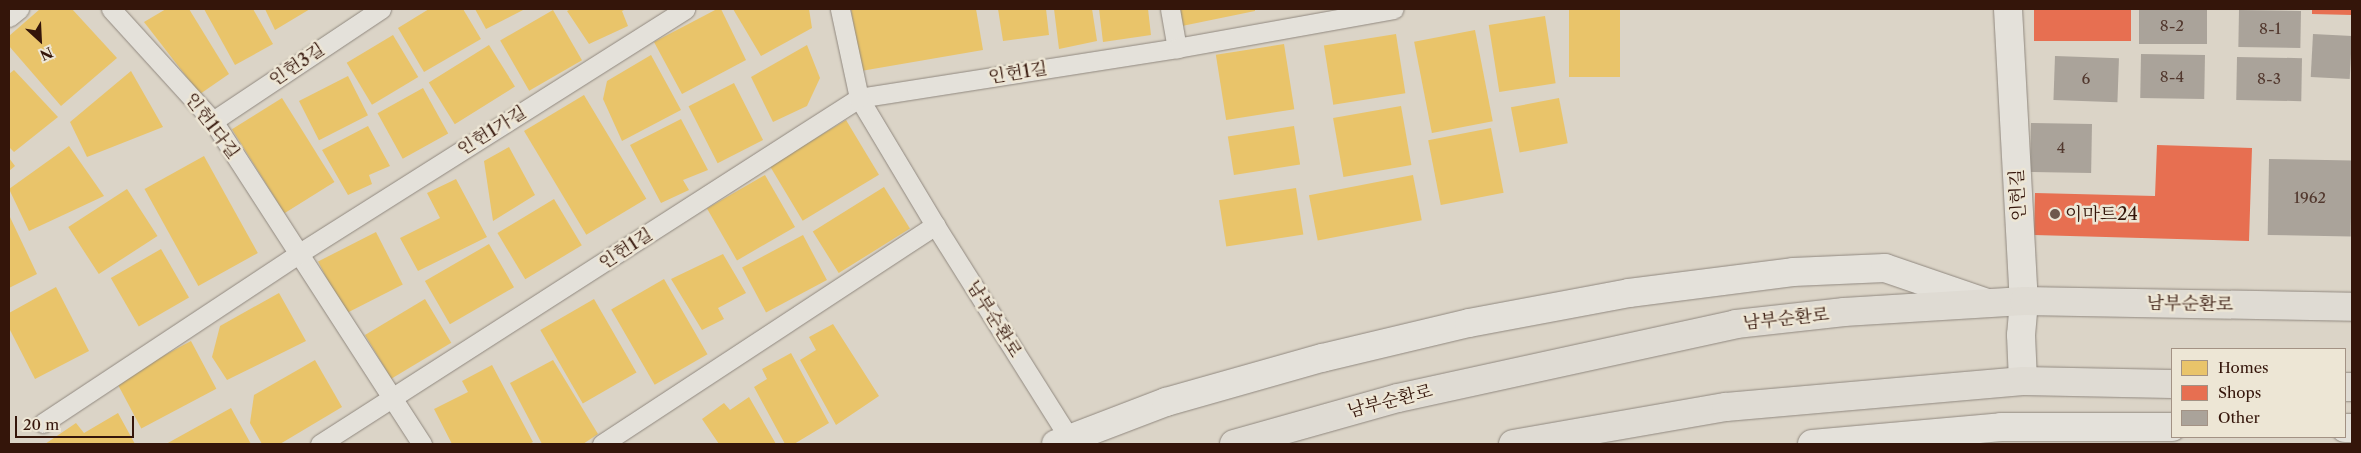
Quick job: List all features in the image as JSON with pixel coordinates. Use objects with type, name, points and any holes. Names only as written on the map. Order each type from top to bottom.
[{"type":"main road","name":"남부순환로","points":[[1234,444],[1398,398],[1736,324],[1844,312],[2024,300],[2352,307]]},
{"type":"main road","points":[[1513,444],[1726,407],[2023,381],[2171,384]]},
{"type":"street","name":"인헌길","points":[[2008,9],[2024,300],[2021,335],[2023,381]]},
{"type":"street","points":[[1063,442],[1166,402],[1322,358],[1469,323],[1628,293],[1792,272],[1885,268],[1987,303]]},
{"type":"street","points":[[1812,444],[2171,427]]},
{"type":"lane","points":[[9,17],[18,9]]},
{"type":"lane","name":"인헌1다길","points":[[111,9],[213,122],[392,399]]},
{"type":"lane","name":"인헌3길","points":[[213,122],[381,9]]},
{"type":"lane","name":"인헌1가길","points":[[298,254],[685,9]]},
{"type":"lane","points":[[602,444],[935,225],[859,98],[840,9]]},
{"type":"lane","points":[[1170,9],[1177,48]]},
{"type":"lane","name":"인헌1길","points":[[320,444],[859,98],[1177,48],[1394,9]]},
{"type":"lane","name":"남부순환로","points":[[935,225],[1063,442]]},
{"type":"lane","points":[[43,423],[298,254]]},
{"type":"lane","points":[[392,399],[422,444]]},
{"type":"building: Homes","points":[[40,9],[72,9],[117,58],[61,106],[9,46],[9,36]]},
{"type":"building: Homes","points":[[166,9],[189,9],[229,74],[200,94],[144,22]]},
{"type":"building: Homes","points":[[204,9],[253,9],[273,44],[235,65]]},
{"type":"building: Homes","points":[[265,9],[310,9],[275,30]]},
{"type":"building: Homes","points":[[429,9],[463,9],[481,39],[424,72],[398,28]]},
{"type":"building: Homes","points":[[475,9],[525,9],[486,29]]},
{"type":"building: Homes","points":[[571,9],[626,9],[622,11],[628,26],[589,44],[567,11]]},
{"type":"building: Homes","points":[[717,9],[721,9],[746,60],[682,94],[654,42]]},
{"type":"building: Homes","points":[[733,9],[809,9],[812,28],[761,56]]},
{"type":"building: Homes","points":[[851,9],[976,9],[983,50],[861,71]]},
{"type":"building: Homes","points":[[998,9],[1046,9],[1049,35],[1003,41]]},
{"type":"building: Homes","points":[[1054,9],[1092,9],[1097,41],[1059,49]]},
{"type":"building: Homes","points":[[1099,9],[1148,9],[1151,35],[1103,42]]},
{"type":"building: Homes","points":[[1178,9],[1255,9],[1255,11],[1182,26]]},
{"type":"building: Homes","points":[[1569,9],[1620,9],[1620,77],[1569,77]]},
{"type":"building: Homes","points":[[553,10],[582,60],[529,91],[500,40]]},
{"type":"building: Homes","points":[[1545,16],[1556,83],[1499,92],[1489,25]]},
{"type":"building: Homes","points":[[1475,30],[1493,121],[1432,133],[1414,42]]},
{"type":"building: Homes","points":[[1396,34],[1405,93],[1333,105],[1324,45]]},
{"type":"building: Homes","points":[[393,35],[418,77],[372,105],[347,63]]},
{"type":"building: Homes","points":[[1284,44],[1294,109],[1226,120],[1216,55]]},
{"type":"building: Homes","points":[[489,45],[515,87],[455,124],[429,83]]},
{"type":"building: Homes","points":[[807,45],[820,78],[807,106],[773,122],[751,77]]},
{"type":"building: Homes","points":[[651,55],[681,110],[622,141],[603,99],[607,81]]},
{"type":"building: Homes","points":[[14,70],[58,117],[14,152],[9,147],[9,74]]},
{"type":"building: Homes","points":[[131,71],[163,127],[87,157],[70,122]]},
{"type":"building: Homes","points":[[348,76],[368,115],[319,140],[299,101]]},
{"type":"building: Homes","points":[[734,83],[763,140],[718,163],[689,106]]},
{"type":"building: Homes","points":[[423,88],[448,133],[403,159],[378,113]]},
{"type":"building: Homes","points":[[584,95],[646,199],[586,235],[524,131]]},
{"type":"building: Homes","points":[[282,98],[334,182],[284,213],[232,129]]},
{"type":"building: Homes","points":[[1559,98],[1568,143],[1520,153],[1511,107]]},
{"type":"building: Homes","points":[[1401,106],[1411,165],[1343,177],[1333,118]]},
{"type":"building: Homes","points":[[681,119],[708,170],[683,180],[689,190],[661,203],[630,145]]},
{"type":"building: Homes","points":[[846,120],[879,175],[803,221],[770,166]]},
{"type":"building: Homes","points":[[368,126],[390,166],[369,175],[372,184],[348,195],[322,150]]},
{"type":"building: Homes","points":[[1294,126],[1300,165],[1234,175],[1228,136]]},
{"type":"building: Homes","points":[[1491,128],[1504,193],[1441,205],[1428,140]]},
{"type":"building: Homes","points":[[69,146],[104,196],[29,231],[9,189]]},
{"type":"building: Homes","points":[[509,147],[535,195],[493,221],[484,161]]},
{"type":"building: Homes","points":[[204,156],[258,253],[198,286],[145,189]]},
{"type":"building: Homes","points":[[9,158],[15,166],[9,171]]},
{"type":"building: Homes","points":[[765,175],[795,227],[737,260],[707,208]]},
{"type":"building: Homes","points":[[1413,175],[1422,220],[1318,240],[1309,195]]},
{"type":"building: Homes","points":[[456,179],[487,237],[418,271],[400,238],[440,218],[427,193]]},
{"type":"building: Homes","points":[[884,187],[910,229],[839,273],[813,232]]},
{"type":"building: Homes","points":[[1296,188],[1303,234],[1226,247],[1219,200]]},
{"type":"building: Homes","points":[[127,189],[157,236],[99,274],[68,227]]},
{"type":"building: Homes","points":[[554,199],[582,245],[525,279],[497,233]]},
{"type":"building: Homes","points":[[9,215],[37,274],[9,288]]},
{"type":"building: Homes","points":[[376,232],[403,285],[345,314],[318,262]]},
{"type":"building: Homes","points":[[803,235],[827,280],[766,312],[742,267]]},
{"type":"building: Homes","points":[[489,244],[514,287],[450,324],[425,281]]},
{"type":"building: Homes","points":[[161,249],[189,297],[139,326],[111,278]]},
{"type":"building: Homes","points":[[723,254],[746,293],[718,308],[724,319],[702,330],[671,279]]},
{"type":"building: Homes","points":[[664,279],[708,354],[655,385],[611,310]]},
{"type":"building: Homes","points":[[56,287],[89,351],[35,379],[9,328],[9,313]]},
{"type":"building: Homes","points":[[279,293],[306,341],[227,380],[212,357],[220,326]]},
{"type":"building: Homes","points":[[425,299],[451,343],[391,379],[365,335]]},
{"type":"building: Homes","points":[[594,299],[636,373],[583,404],[540,330]]},
{"type":"building: Homes","points":[[833,324],[879,396],[836,425],[800,360],[816,350],[809,337]]},
{"type":"building: Homes","points":[[191,341],[216,389],[141,429],[116,381]]},
{"type":"building: Homes","points":[[791,353],[829,423],[794,444],[785,444],[754,387],[767,379],[762,369]]},
{"type":"building: Homes","points":[[315,360],[342,407],[280,444],[262,444],[250,423],[254,395]]},
{"type":"building: Homes","points":[[553,360],[598,434],[583,444],[542,444],[510,383]]},
{"type":"building: Homes","points":[[492,365],[533,442],[529,444],[452,444],[434,409],[468,392],[462,381]]},
{"type":"building: Homes","points":[[749,397],[776,444],[719,444],[702,419],[724,403],[730,410]]},
{"type":"building: Homes","points":[[231,408],[251,444],[166,444]]},
{"type":"building: Homes","points":[[118,413],[135,444],[45,444],[76,423],[84,433]]},
{"type":"building: Shops","points":[[2034,9],[2131,9],[2131,41],[2034,41]]},
{"type":"building: Shops","points":[[2312,9],[2352,9],[2352,15],[2312,14]]},
{"type":"building: Shops","points":[[2157,145],[2252,148],[2249,241],[2034,235],[2035,193],[2155,196]]},
{"type":"building: Other","points":[[2139,9],[2207,9],[2207,44],[2139,44]]},
{"type":"building: Other","points":[[2239,10],[2301,11],[2300,48],[2238,47]]},
{"type":"building: Other","points":[[2313,34],[2352,36],[2350,79],[2311,77]]},
{"type":"building: Other","points":[[2141,54],[2205,55],[2204,99],[2140,98]]},
{"type":"building: Other","points":[[2055,56],[2119,58],[2117,102],[2053,100]]},
{"type":"building: Other","points":[[2237,57],[2302,58],[2301,101],[2236,100]]},
{"type":"building: Other","points":[[2031,123],[2092,124],[2091,173],[2030,172]]},
{"type":"building: Other","points":[[2269,159],[2352,160],[2351,236],[2268,235]]},
{"type":"place","name":"이마트24","points":[[2055,214]]}]
